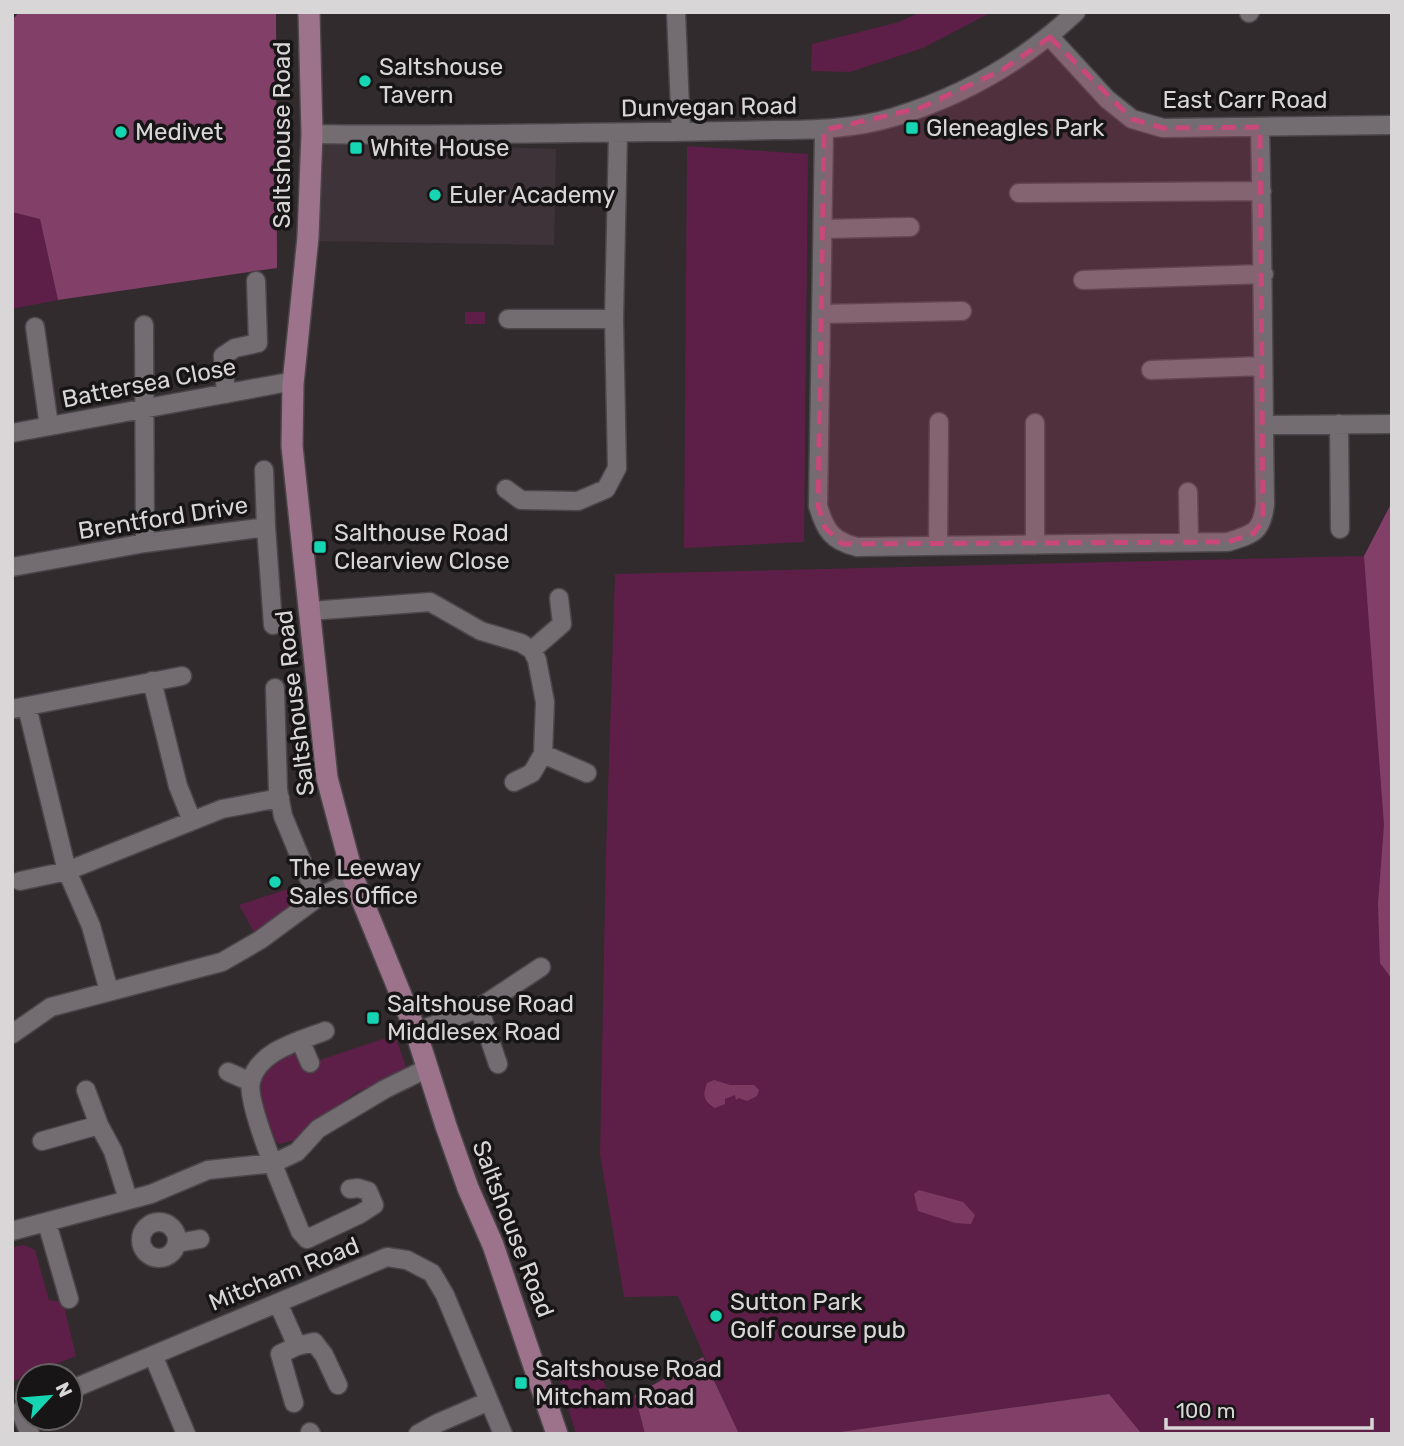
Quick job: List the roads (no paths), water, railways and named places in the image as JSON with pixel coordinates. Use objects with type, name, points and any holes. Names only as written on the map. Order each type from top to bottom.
[{"type":"main road","name":"Saltshouse Road","points":[[309,12],[312,134],[308,237],[294,381],[292,446],[327,778],[355,880],[415,1032],[464,1178],[493,1245],[557,1434]]},
{"type":"street","points":[[676,12],[680,53],[681,132]]},
{"type":"street","name":"Dunvegan Road","points":[[312,134],[437,136],[824,130],[892,118],[964,90],[1002,70],[1050,37],[1076,12]]},
{"type":"street","name":"East Carr Road","points":[[1050,37],[1107,99],[1132,119],[1163,128],[1392,125]]},
{"type":"street","points":[[824,130],[818,506],[825,528],[842,544],[857,547],[1228,542],[1253,534],[1263,521],[1265,503],[1260,127]]},
{"type":"street","points":[[506,489],[521,500],[578,501],[606,488],[617,468],[614,319],[618,133]]},
{"type":"street","points":[[1019,193],[1262,191]]},
{"type":"street","points":[[824,229],[910,227]]},
{"type":"street","points":[[1083,280],[1264,274]]},
{"type":"street","points":[[226,394],[223,356],[235,348],[258,343],[256,281]]},
{"type":"street","points":[[822,314],[962,311]]},
{"type":"street","points":[[508,318],[614,319]]},
{"type":"street","points":[[144,325],[145,543]]},
{"type":"street","points":[[35,327],[49,426]]},
{"type":"street","points":[[1151,370],[1263,366]]},
{"type":"street","name":"Battersea Close","points":[[12,433],[294,381]]},
{"type":"street","points":[[938,546],[939,422]]},
{"type":"street","points":[[1035,423],[1035,545]]},
{"type":"street","points":[[1339,424],[1340,529]]},
{"type":"street","points":[[1264,425],[1392,424]]},
{"type":"street","points":[[264,470],[266,527]]},
{"type":"street","points":[[1188,492],[1189,542]]},
{"type":"street","name":"Brentford Drive","points":[[12,567],[145,543],[266,527],[273,625]]},
{"type":"street","points":[[533,650],[562,624],[559,598]]},
{"type":"street","points":[[310,611],[430,602],[481,631],[521,643],[533,650],[545,702],[543,754],[532,773],[514,782]]},
{"type":"street","points":[[109,991],[91,926],[67,871],[20,708],[183,676]]},
{"type":"street","points":[[152,681],[178,786],[192,821]]},
{"type":"street","points":[[275,688],[279,798],[283,816],[317,898]]},
{"type":"street","points":[[543,754],[587,773]]},
{"type":"street","points":[[20,881],[67,871],[222,809],[279,798]]},
{"type":"street","points":[[12,1034],[51,1007],[222,962],[260,940],[317,898],[355,880]]},
{"type":"street","points":[[415,1032],[479,1008],[537,976]]},
{"type":"street","points":[[479,1008],[500,1056]]},
{"type":"street","points":[[325,1031],[280,1048],[260,1065],[251,1082],[255,1116],[300,1231],[307,1239],[374,1205],[368,1191],[350,1189]]},
{"type":"street","points":[[300,1040],[310,1063]]},
{"type":"street","points":[[12,1231],[151,1194],[208,1170],[274,1163],[297,1153],[318,1129],[385,1089],[428,1068]]},
{"type":"street","points":[[228,1072],[251,1082]]},
{"type":"street","points":[[86,1090],[99,1125],[113,1151],[128,1199]]},
{"type":"street","points":[[42,1142],[99,1125]]},
{"type":"street","points":[[151,1194],[156,1222]]},
{"type":"street","points":[[156,1222],[172,1227],[177,1243],[171,1254],[160,1258],[149,1255],[141,1245],[141,1233],[156,1222]]},
{"type":"street","points":[[47,1223],[69,1299]]},
{"type":"street","points":[[177,1243],[200,1239]]},
{"type":"street","name":"Mitcham Road","points":[[84,1384],[387,1257],[407,1260],[432,1273],[444,1295],[503,1434]]},
{"type":"street","points":[[278,1303],[306,1344],[324,1355],[338,1385]]},
{"type":"street","points":[[294,1403],[280,1354],[306,1344]]},
{"type":"street","points":[[153,1355],[182,1426],[195,1424],[198,1434]]},
{"type":"street","points":[[418,1434],[489,1401]]},
{"type":"place","name":"Saltshouse Tavern","points":[[365,81]]},
{"type":"place","name":"Gleneagles Park","points":[[912,128]]},
{"type":"place","name":"Medivet","points":[[121,132]]},
{"type":"place","name":"White House","points":[[356,148]]},
{"type":"place","name":"Euler Academy","points":[[435,195]]},
{"type":"place","name":"Salthouse Road Clearview Close","points":[[320,547]]},
{"type":"place","name":"The Leeway Sales Office","points":[[275,882]]},
{"type":"place","name":"Saltshouse Road Middlesex Road","points":[[373,1018]]},
{"type":"place","name":"Sutton Park Golf course pub","points":[[716,1316]]},
{"type":"place","name":"Saltshouse Road Mitcham Road","points":[[521,1383]]}]
